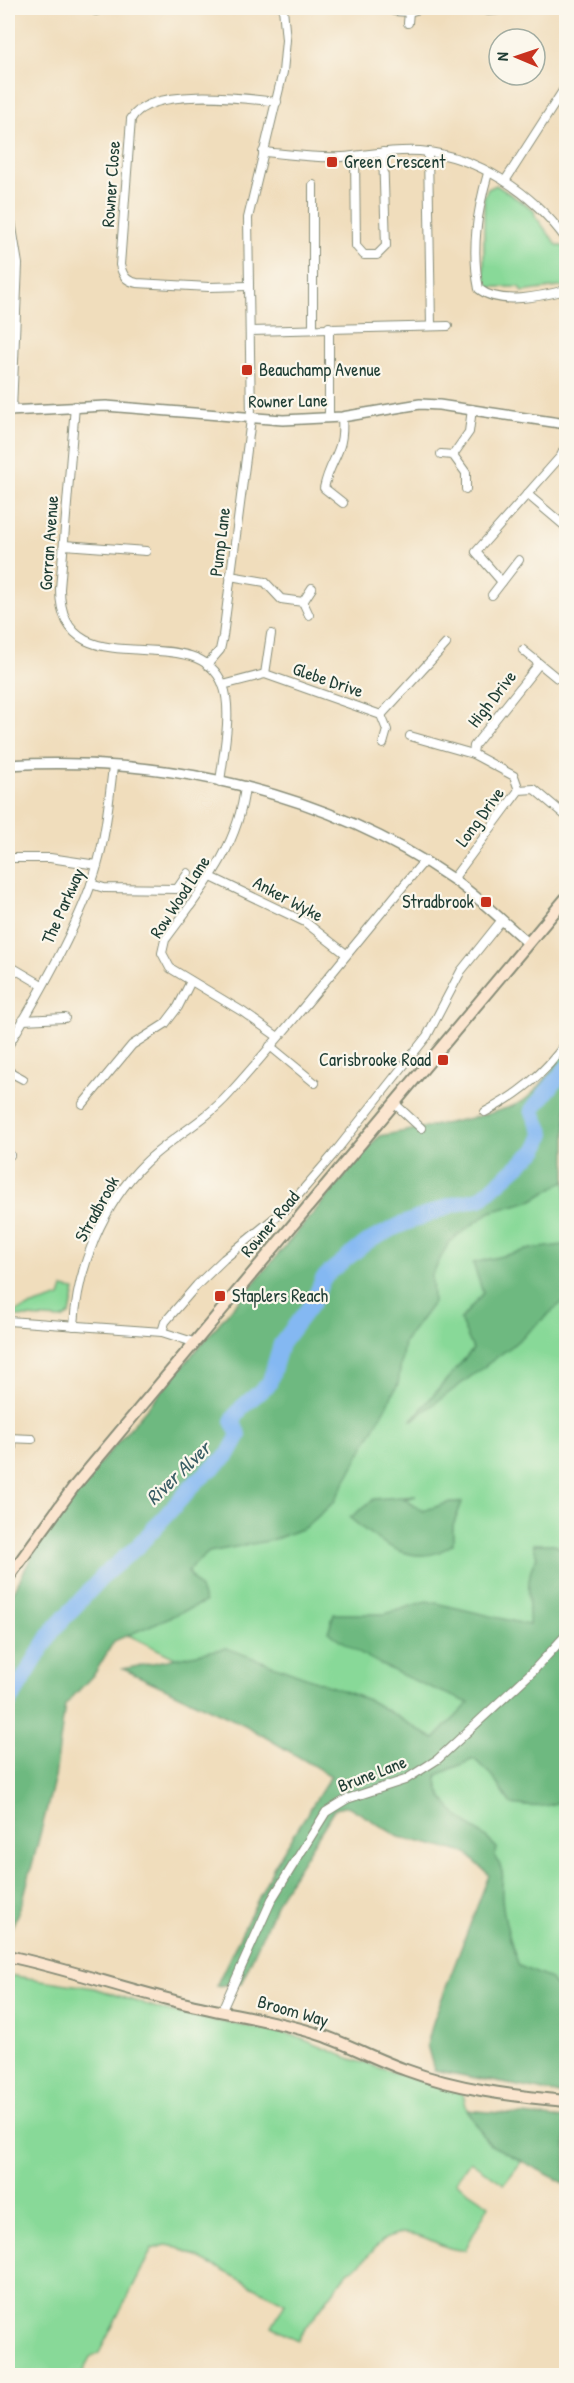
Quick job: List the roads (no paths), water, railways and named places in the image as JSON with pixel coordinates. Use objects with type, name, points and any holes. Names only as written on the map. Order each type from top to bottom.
[{"type":"main road","name":"Rowner Road","points":[[8,1578],[73,1488],[193,1342],[527,942],[567,898]]},
{"type":"main road","name":"Broom Way","points":[[8,1956],[86,1975],[160,1998],[273,2021],[323,2036],[408,2071],[454,2084],[507,2096],[567,2102]]},
{"type":"street","points":[[87,8],[96,11],[106,8]]},
{"type":"street","points":[[251,419],[248,212],[277,102],[285,56],[284,8]]},
{"type":"street","points":[[394,11],[409,12],[423,8]]},
{"type":"street","points":[[475,8],[488,11],[522,8]]},
{"type":"street","points":[[408,23],[409,12]]},
{"type":"street","points":[[505,181],[567,86]]},
{"type":"street","name":"Rowner Close","points":[[248,286],[209,287],[137,283],[129,281],[123,274],[120,265],[131,119],[135,112],[150,103],[217,96],[277,102]]},
{"type":"street","points":[[264,152],[321,158],[383,152],[428,152],[452,158],[505,181],[544,212],[567,239]]},
{"type":"street","points":[[355,156],[356,246],[364,255],[377,255],[386,246],[383,152]]},
{"type":"street","points":[[428,152],[431,326]]},
{"type":"street","points":[[488,173],[477,212],[475,231],[479,289],[485,294],[499,297],[531,296],[567,290]]},
{"type":"street","points":[[313,185],[314,327]]},
{"type":"street","points":[[8,203],[9,222],[18,264],[17,303],[12,321],[10,411]]},
{"type":"street","points":[[8,303],[17,303]]},
{"type":"street","points":[[251,330],[448,326]]},
{"type":"street","points":[[329,327],[329,417]]},
{"type":"street","name":"Rowner Lane","points":[[10,411],[75,406],[114,406],[251,419],[342,417],[420,404],[472,409],[567,424]]},
{"type":"street","name":"Gorran Avenue","points":[[75,406],[60,604],[65,619],[85,640],[99,647],[181,653],[207,665],[223,684]]},
{"type":"street","points":[[453,455],[469,432],[472,409]]},
{"type":"street","points":[[342,417],[344,438],[340,452],[327,471],[324,488],[343,503]]},
{"type":"street","name":"Pump Lane","points":[[207,665],[220,650],[251,419]]},
{"type":"street","points":[[502,582],[476,552],[526,494],[564,458],[567,446]]},
{"type":"street","points":[[441,454],[453,455],[466,473],[466,489]]},
{"type":"street","points":[[526,494],[567,527]]},
{"type":"street","points":[[64,545],[146,551]]},
{"type":"street","points":[[492,595],[519,560]]},
{"type":"street","points":[[230,576],[267,580],[280,603],[303,602]]},
{"type":"street","points":[[303,602],[312,588]]},
{"type":"street","points":[[303,602],[309,615]]},
{"type":"street","name":"Glebe Drive","points":[[265,674],[271,634]]},
{"type":"street","name":"Glebe Drive","points":[[381,715],[446,644]]},
{"type":"street","name":"High Drive","points":[[523,650],[557,678]]},
{"type":"street","name":"High Drive","points":[[472,754],[474,746],[539,664]]},
{"type":"street","name":"Glebe Drive","points":[[223,684],[265,674],[381,715],[387,730],[383,744]]},
{"type":"street","points":[[220,782],[227,710],[223,684]]},
{"type":"street","points":[[411,736],[472,754],[514,776],[519,789]]},
{"type":"street","points":[[8,765],[113,767],[244,786],[296,800],[341,817],[424,860],[453,879],[527,942]]},
{"type":"street","name":"The Parkway","points":[[8,1046],[42,985],[91,884],[97,865],[113,767]]},
{"type":"street","name":"Row Wood Lane","points":[[244,786],[240,819],[234,835],[211,877],[165,940],[162,953],[166,963],[278,1037]]},
{"type":"street","name":"Long Drive","points":[[453,879],[519,789],[534,789],[567,816]]},
{"type":"street","points":[[8,858],[50,858],[97,865]]},
{"type":"street","name":"Stradbrook","points":[[74,1326],[75,1304],[87,1261],[98,1233],[128,1182],[154,1155],[228,1096],[424,860]]},
{"type":"street","points":[[91,884],[104,888],[177,889],[188,873]]},
{"type":"street","name":"Anker Wyke","points":[[211,877],[305,922],[346,954]]},
{"type":"street","points":[[162,1332],[165,1322],[197,1285],[224,1259],[288,1207],[332,1156],[427,1036],[461,971],[501,921]]},
{"type":"street","points":[[8,965],[42,985]]},
{"type":"street","points":[[83,1104],[132,1045],[165,1024],[178,1007],[191,981]]},
{"type":"street","points":[[23,1020],[64,1018]]},
{"type":"street","points":[[485,1112],[517,1096],[549,1067],[567,1042]]},
{"type":"street","points":[[270,1046],[315,1083]]},
{"type":"street","points":[[8,1071],[23,1079]]},
{"type":"street","points":[[394,1103],[421,1128]]},
{"type":"street","points":[[8,1322],[162,1332],[193,1342]]},
{"type":"street","points":[[12,1453],[10,1438],[32,1439]]},
{"type":"street","name":"Brune Lane","points":[[222,2010],[272,1899],[326,1812],[347,1799],[405,1780],[438,1759],[540,1664],[567,1635]]},
{"type":"waterway","name":"River Alver","points":[[8,1704],[53,1630],[105,1574],[138,1546],[197,1481],[228,1455],[239,1435],[232,1421],[242,1407],[269,1384],[281,1344],[313,1302],[323,1279],[367,1242],[398,1226],[452,1205],[480,1199],[537,1149],[543,1134],[532,1110],[566,1068]]},
{"type":"place","name":"Green Crescent","points":[[332,162]]},
{"type":"place","name":"Beauchamp Avenue","points":[[247,370]]},
{"type":"place","name":"Stradbrook","points":[[486,902]]},
{"type":"place","name":"Carisbrooke Road","points":[[443,1060]]},
{"type":"place","name":"Staplers Reach","points":[[220,1296]]}]
